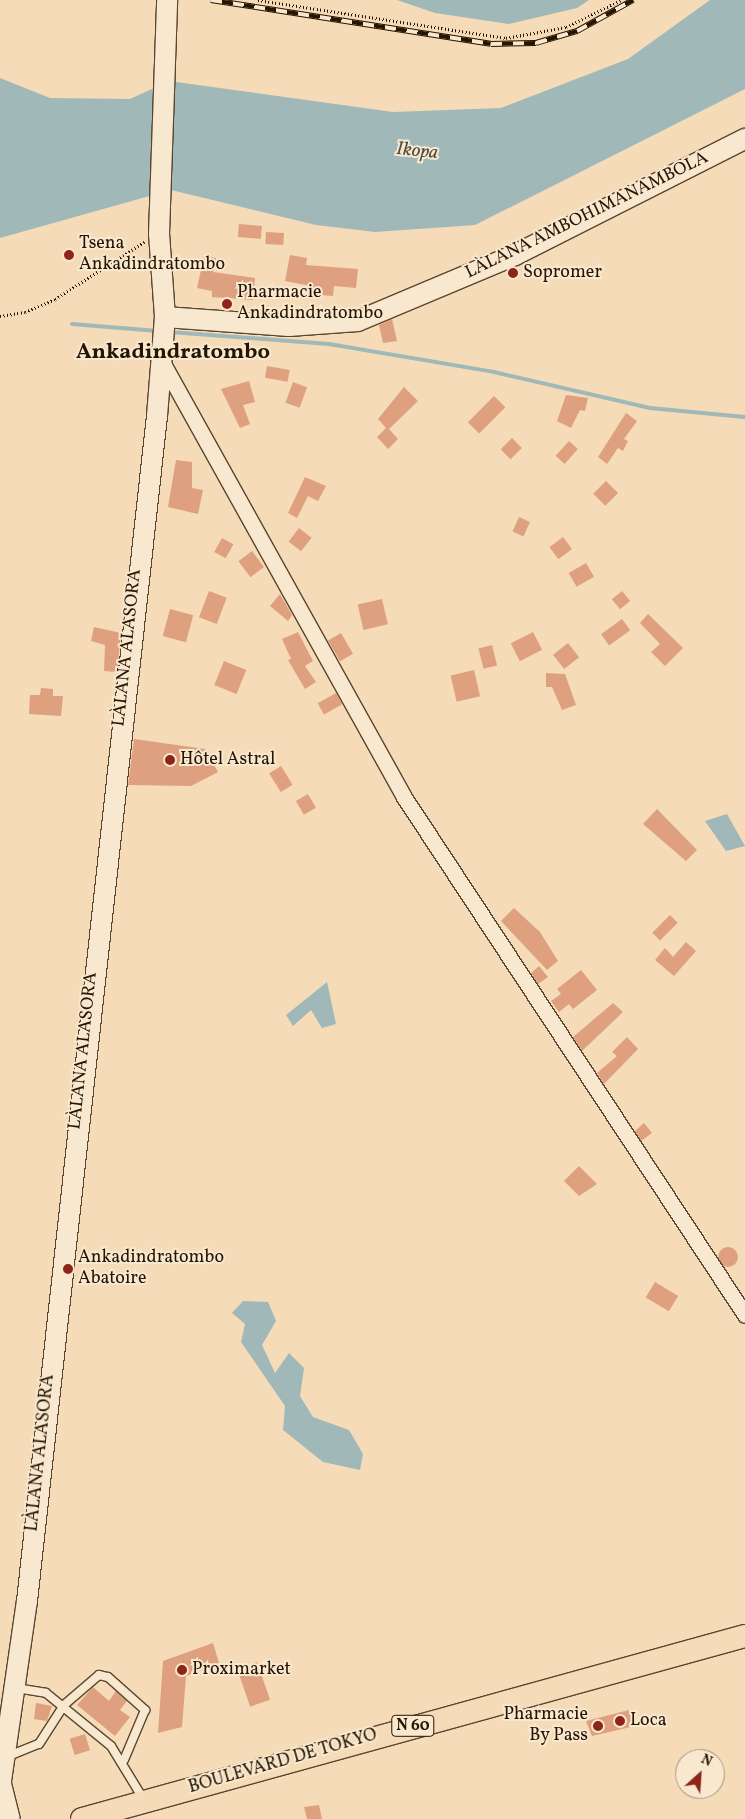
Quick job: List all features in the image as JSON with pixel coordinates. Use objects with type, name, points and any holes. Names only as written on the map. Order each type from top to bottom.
[{"type":"main road","name":"BOULEVARD DE TOKYO","points":[[82,1819],[745,1636]]},
{"type":"street","name":"LÀLANA ALASORA","points":[[10,1819],[0,1786],[16,1688],[165,318],[159,226],[167,0]]},
{"type":"street","name":"LÀLANA AMBOHIMANAMBOLA","points":[[165,318],[289,326],[358,321],[516,255],[745,139]]},
{"type":"street","points":[[160,358],[404,797],[745,1315]]},
{"type":"lane","points":[[6,1757],[39,1744],[64,1705],[99,1675],[108,1676],[142,1705],[145,1715],[124,1760]]},
{"type":"lane","points":[[16,1688],[46,1693],[64,1705],[124,1760],[145,1801]]},
{"type":"path","points":[[258,0],[506,38],[566,27],[621,0]]},
{"type":"path","points":[[0,316],[25,312],[55,299],[159,226]]},
{"type":"water","points":[[397,0],[589,0],[577,8],[509,24],[435,13]]},
{"type":"water","name":"Ikopa","points":[[710,0],[745,0],[745,89],[475,225],[375,232],[316,225],[171,190],[0,238],[0,78],[50,98],[130,99],[169,81],[393,112],[501,108],[628,59]]},
{"type":"water","points":[[727,814],[745,846],[726,851],[705,821]]},
{"type":"water","points":[[327,982],[336,1024],[322,1028],[311,1010],[293,1026],[286,1015]]},
{"type":"water","points":[[243,1301],[268,1302],[276,1321],[262,1345],[275,1373],[289,1353],[304,1368],[300,1396],[313,1417],[349,1430],[363,1454],[360,1470],[323,1462],[283,1430],[285,1406],[241,1342],[245,1324],[232,1313]]},
{"type":"building","points":[[239,224],[262,226],[261,239],[238,237]]},
{"type":"building","points":[[266,232],[284,233],[283,245],[265,244]]},
{"type":"building","points":[[290,255],[307,258],[306,265],[358,269],[356,288],[334,286],[333,296],[311,294],[311,286],[285,281]]},
{"type":"building","points":[[204,256],[216,258],[213,272],[255,278],[253,300],[212,297],[212,291],[197,288]]},
{"type":"building","points":[[392,319],[397,341],[383,343],[379,325]]},
{"type":"building","points":[[267,366],[290,370],[288,382],[265,378]]},
{"type":"building","points":[[249,381],[255,402],[243,405],[250,424],[240,428],[221,389]]},
{"type":"building","points":[[293,382],[307,387],[300,408],[285,403]]},
{"type":"building","points":[[404,387],[418,401],[389,429],[398,439],[388,449],[377,437],[386,428],[378,419]]},
{"type":"building","points":[[566,395],[588,398],[585,411],[580,410],[571,428],[557,421]]},
{"type":"building","points":[[494,396],[505,407],[479,433],[468,422]]},
{"type":"building","points":[[626,413],[637,421],[624,439],[628,441],[623,451],[618,448],[607,464],[598,457]]},
{"type":"building","points":[[512,438],[522,448],[511,459],[501,449]]},
{"type":"building","points":[[569,441],[578,449],[565,464],[556,456]]},
{"type":"building","points":[[176,460],[192,462],[192,488],[203,490],[198,514],[168,507]]},
{"type":"building","points":[[305,477],[326,486],[318,501],[308,496],[297,518],[288,513]]},
{"type":"building","points":[[606,481],[618,493],[605,506],[593,494]]},
{"type":"building","points":[[519,517],[530,522],[523,536],[512,532]]},
{"type":"building","points":[[299,528],[312,538],[301,551],[289,541]]},
{"type":"building","points":[[563,537],[572,549],[558,559],[549,547]]},
{"type":"building","points":[[222,538],[233,544],[226,558],[214,552]]},
{"type":"building","points":[[252,551],[264,567],[250,577],[238,561]]},
{"type":"building","points":[[586,563],[594,577],[577,587],[569,573]]},
{"type":"building","points":[[209,591],[227,598],[217,624],[199,617]]},
{"type":"building","points":[[622,591],[630,601],[620,609],[612,599]]},
{"type":"building","points":[[280,594],[292,615],[288,621],[270,606]]},
{"type":"building","points":[[382,599],[388,624],[363,630],[358,605]]},
{"type":"building","points":[[170,609],[193,615],[186,642],[163,636]]},
{"type":"building","points":[[648,614],[683,648],[665,666],[651,652],[660,644],[640,623]]},
{"type":"building","points":[[622,619],[630,630],[609,646],[601,634]]},
{"type":"building","points":[[94,627],[121,633],[117,672],[104,671],[105,645],[91,641]]},
{"type":"building","points":[[298,632],[313,661],[305,666],[316,682],[305,689],[288,660],[291,659],[282,639]]},
{"type":"building","points":[[533,632],[542,650],[520,661],[511,643]]},
{"type":"building","points":[[341,633],[353,654],[340,661],[328,640]]},
{"type":"building","points":[[568,643],[579,657],[564,669],[553,655]]},
{"type":"building","points":[[492,645],[497,665],[483,669],[478,648]]},
{"type":"building","points":[[224,661],[246,670],[237,694],[214,685]]},
{"type":"building","points":[[474,670],[480,696],[457,702],[451,675]]},
{"type":"building","points":[[546,673],[565,674],[576,705],[562,710],[552,687],[546,687]]},
{"type":"building","points":[[41,688],[53,689],[53,696],[63,696],[61,716],[29,714],[30,695],[40,695]]},
{"type":"building","points":[[336,693],[342,704],[324,715],[318,703]]},
{"type":"building","name":"Hôtel Astral","points":[[134,739],[205,749],[218,772],[191,786],[128,785]]},
{"type":"building","points":[[281,766],[293,785],[281,792],[269,773]]},
{"type":"building","points":[[308,794],[316,808],[304,815],[296,801]]},
{"type":"building","points":[[657,809],[697,850],[686,861],[643,824]]},
{"type":"building","points":[[514,908],[540,932],[558,961],[547,970],[501,921]]},
{"type":"building","points":[[670,915],[678,923],[660,940],[652,933]]},
{"type":"building","points":[[686,942],[696,951],[674,976],[655,960],[665,948],[673,957]]},
{"type":"building","points":[[539,966],[548,977],[538,984],[531,973]]},
{"type":"building","points":[[581,970],[597,990],[573,1009],[569,1004],[559,1012],[551,1001],[561,994],[557,989]]},
{"type":"building","points":[[613,1003],[623,1012],[582,1051],[573,1037]]},
{"type":"building","points":[[627,1037],[638,1049],[604,1084],[597,1073],[617,1056],[612,1052]]},
{"type":"building","points":[[644,1123],[652,1133],[641,1141],[635,1131]]},
{"type":"building","points":[[579,1166],[597,1184],[579,1196],[564,1181]]},
{"type":"building","points":[[728,1247],[735,1250],[738,1257],[735,1264],[728,1267],[721,1264],[718,1257],[721,1250]]},
{"type":"building","points":[[655,1282],[678,1296],[669,1311],[646,1297]]},
{"type":"building","points":[[213,1643],[219,1663],[186,1676],[182,1727],[158,1733],[163,1661]]},
{"type":"building","points":[[257,1662],[270,1700],[250,1707],[237,1669]]},
{"type":"building","points":[[93,1687],[109,1701],[116,1691],[127,1701],[120,1710],[130,1717],[115,1736],[77,1705]]},
{"type":"building","points":[[36,1703],[52,1706],[47,1721],[34,1719]]},
{"type":"building","points":[[629,1710],[635,1726],[592,1736],[586,1721]]},
{"type":"building","points":[[85,1734],[90,1750],[75,1755],[70,1739]]},
{"type":"building","points":[[319,1805],[322,1819],[307,1819],[304,1807]]},
{"type":"waterway","points":[[72,324],[158,331]]},
{"type":"waterway","points":[[170,332],[329,344],[494,372],[650,408],[745,417]]},
{"type":"railway","points":[[211,0],[491,44],[536,43],[577,31],[633,0]]},
{"type":"place","name":"Tsena Ankadindratombo","points":[[69,255]]},
{"type":"place","name":"Sopromer","points":[[513,273]]},
{"type":"place","name":"Pharmacie Ankadindratombo","points":[[227,304]]},
{"type":"place","name":"Hôtel Astral","points":[[170,760]]},
{"type":"place","name":"Ankadindratombo Abatoire","points":[[68,1269]]},
{"type":"place","name":"Proximarket","points":[[182,1670]]},
{"type":"place","name":"Loca","points":[[620,1721]]},
{"type":"place","name":"Pharmacie By Pass","points":[[598,1726]]},
{"type":"district","name":"Ankadindratombo","points":[[173,353]]}]
